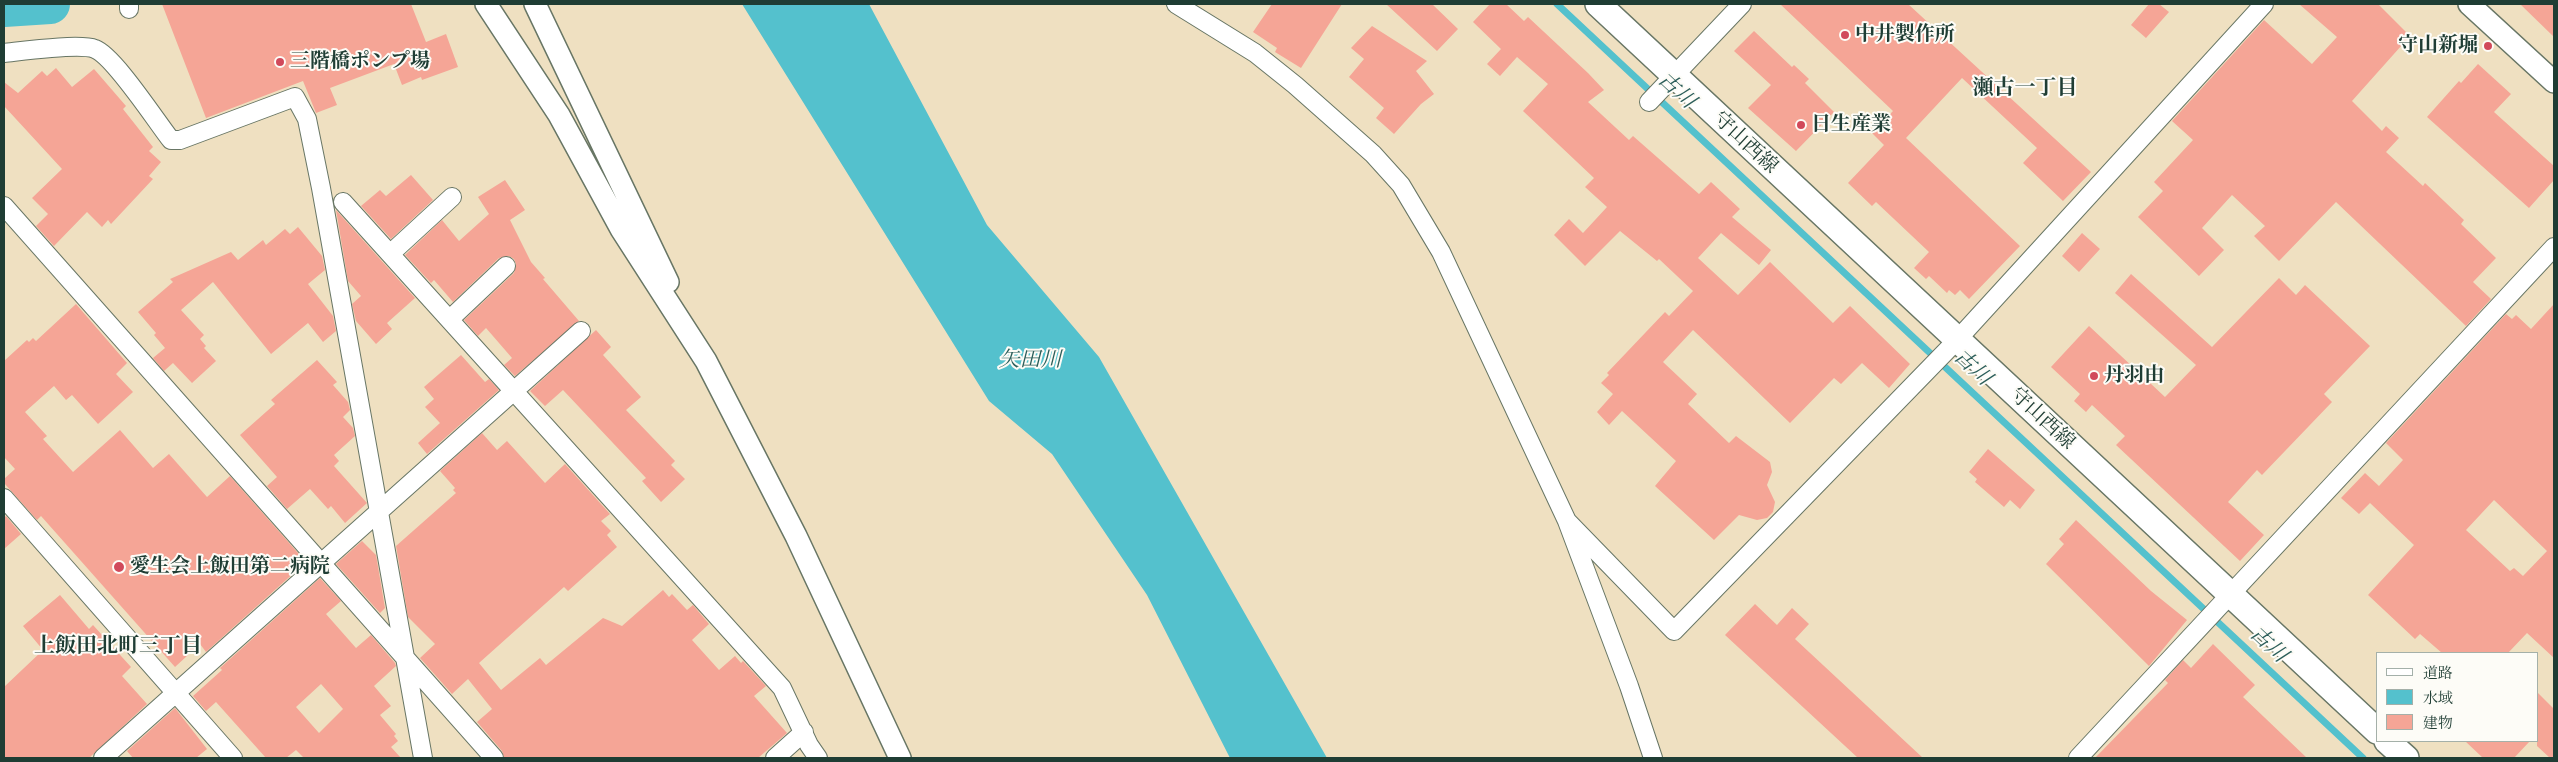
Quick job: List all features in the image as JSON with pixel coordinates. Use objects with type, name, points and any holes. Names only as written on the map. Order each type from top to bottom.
[{"type":"main road","name":"守山西線","points":[[1598,4],[1668,82],[2224,601],[2376,730]]},
{"type":"main road","points":[[2388,742],[2406,758]]},
{"type":"street","points":[[486,4],[559,115],[621,229],[706,361]]},
{"type":"street","points":[[535,4],[706,361],[803,551],[900,758]]},
{"type":"street","points":[[1176,4],[1255,53],[1295,85],[1374,154],[1401,186],[1441,252],[1567,521],[1629,686],[1653,758]]},
{"type":"street","points":[[1649,102],[1742,4]]},
{"type":"street","points":[[1567,521],[1674,631],[1951,346],[2264,4]]},
{"type":"street","points":[[2469,4],[2554,82]]},
{"type":"street","points":[[4,53],[76,47],[95,49],[111,61],[171,140],[180,140],[295,97],[309,128],[423,758]]},
{"type":"street","points":[[390,254],[452,197]]},
{"type":"street","points":[[343,202],[782,688],[809,745],[818,758]]},
{"type":"street","points":[[4,206],[494,758]]},
{"type":"street","points":[[2078,758],[2207,622],[2224,601],[2554,247]]},
{"type":"street","points":[[450,319],[506,266]]},
{"type":"street","points":[[103,758],[581,331]]},
{"type":"street","points":[[4,498],[233,758]]},
{"type":"street","points":[[775,758],[804,732]]},
{"type":"water","name":"矢田川","points":[[742,4],[869,4],[987,225],[1099,357],[1327,758],[1230,758],[1147,595],[1052,454],[989,401]]},
{"type":"building","name":"三階橋ポンプ場","points":[[162,4],[411,4],[426,42],[446,34],[458,67],[422,80],[421,77],[402,85],[394,64],[330,88],[337,105],[316,113],[303,81],[206,118]]},
{"type":"building","points":[[1272,4],[1342,4],[1301,68],[1275,52],[1277,48],[1253,32]]},
{"type":"building","points":[[1386,4],[1432,4],[1458,29],[1437,51]]},
{"type":"building","points":[[1490,4],[1506,4],[1524,21],[1528,17],[1588,73],[1604,90],[1588,102],[1629,140],[1633,136],[1699,194],[1711,182],[1740,209],[1732,217],[1771,250],[1759,265],[1721,233],[1698,258],[1738,295],[1770,262],[1833,323],[1850,306],[1910,364],[1889,388],[1862,363],[1841,384],[1834,378],[1790,423],[1693,330],[1663,362],[1697,394],[1688,404],[1729,443],[1736,436],[1770,462],[1772,472],[1767,485],[1775,502],[1773,512],[1767,518],[1757,520],[1739,515],[1714,540],[1655,486],[1676,461],[1622,411],[1609,425],[1597,412],[1613,394],[1601,383],[1609,375],[1607,373],[1665,312],[1669,316],[1693,291],[1659,259],[1657,261],[1620,231],[1585,266],[1554,235],[1569,219],[1583,233],[1607,207],[1585,187],[1594,178],[1523,111],[1548,84],[1517,57],[1500,76],[1487,64],[1501,49],[1473,22]]},
{"type":"building","points":[[1780,4],[1908,4],[2091,172],[2063,201],[2023,163],[2037,148],[1962,78],[1906,138],[2020,246],[1969,299],[1960,290],[1955,295],[1949,290],[1947,293],[1929,276],[1926,279],[1914,268],[1929,252],[1876,202],[1872,206],[1848,183],[1884,145],[1872,133],[1893,111]]},
{"type":"building","points":[[2149,4],[2159,4],[2169,12],[2146,38],[2131,25]]},
{"type":"building","points":[[2299,4],[2378,4],[2410,36],[2352,101],[2382,131],[2386,126],[2399,138],[2386,152],[2423,186],[2425,183],[2464,220],[2461,224],[2496,258],[2473,282],[2491,299],[2466,326],[2336,202],[2279,261],[2254,236],[2265,226],[2232,195],[2202,228],[2224,250],[2199,276],[2138,217],[2163,191],[2154,182],[2193,140],[2172,121],[2264,20],[2312,64],[2337,37]]},
{"type":"building","points":[[2520,4],[2554,4],[2554,37]]},
{"type":"building","points":[[1372,26],[1427,61],[1416,71],[1434,94],[1421,104],[1394,134],[1376,118],[1384,108],[1349,77],[1364,59],[1351,48]]},
{"type":"building","points":[[1754,31],[1792,67],[1794,65],[1809,79],[1805,83],[1834,112],[1796,151],[1748,108],[1771,85],[1734,51]]},
{"type":"building","points":[[2478,64],[2511,94],[2494,112],[2554,166],[2554,180],[2529,208],[2427,117],[2459,81],[2461,83]]},
{"type":"building","points":[[56,68],[72,87],[94,69],[126,106],[123,109],[153,147],[149,151],[161,162],[149,176],[153,179],[111,224],[108,220],[102,227],[87,212],[54,246],[36,226],[48,214],[32,198],[62,169],[4,106],[4,82],[18,93],[42,71],[47,76]]},
{"type":"building","points":[[411,175],[433,200],[391,239],[361,206],[380,190],[386,196]]},
{"type":"building","points":[[505,180],[525,210],[510,220],[531,262],[579,321],[515,376],[504,365],[512,358],[486,328],[478,336],[464,320],[514,273],[516,264],[514,259],[509,256],[499,258],[453,302],[434,280],[431,283],[405,255],[442,220],[459,241],[489,214],[478,197]]},
{"type":"building","points":[[336,210],[415,298],[387,323],[392,329],[376,344],[356,321],[352,304],[361,296],[348,281]]},
{"type":"building","points":[[298,227],[322,256],[325,270],[308,284],[333,316],[336,331],[323,342],[308,323],[271,354],[213,282],[181,310],[204,335],[200,339],[206,346],[204,348],[216,361],[192,383],[173,363],[164,371],[153,358],[165,348],[154,335],[156,333],[138,312],[173,282],[170,279],[231,252],[238,260],[263,240],[266,245],[285,229],[290,234]]},
{"type":"building","points":[[2082,233],[2100,249],[2079,272],[2062,256]]},
{"type":"building","points":[[2131,274],[2212,347],[2279,278],[2296,295],[2305,285],[2370,346],[2324,394],[2332,402],[2262,475],[2257,470],[2228,502],[2264,535],[2240,561],[2116,445],[2125,436],[2092,405],[2086,412],[2074,401],[2080,394],[2051,367],[2089,326],[2165,397],[2196,365],[2115,293]]},
{"type":"building","points":[[76,304],[127,363],[116,374],[133,392],[98,424],[72,395],[66,400],[54,386],[25,412],[47,436],[43,439],[73,472],[120,430],[153,468],[169,454],[207,497],[230,476],[306,562],[206,652],[200,644],[175,667],[41,516],[37,520],[4,483],[4,479],[15,469],[4,457],[4,361],[27,340],[29,342],[33,338],[36,341]]},
{"type":"building","points":[[2554,304],[2554,658],[2527,633],[2509,652],[2441,652],[2420,634],[2415,639],[2368,595],[2414,545],[2370,503],[2359,514],[2341,498],[2365,473],[2379,486],[2403,460],[2386,443],[2506,314],[2512,319],[2516,315],[2531,329]],"holes":[[[2494,500],[2547,551],[2523,576],[2514,568],[2510,571],[2466,530]]]},
{"type":"building","points":[[596,330],[611,347],[603,355],[641,397],[626,410],[675,461],[671,465],[685,479],[661,502],[642,481],[646,478],[563,390],[545,406],[530,391]]},
{"type":"building","points":[[461,355],[485,382],[489,379],[499,390],[427,454],[418,443],[440,423],[425,407],[434,399],[424,387]]},
{"type":"building","points":[[317,360],[337,382],[333,385],[348,402],[350,410],[343,417],[353,428],[355,436],[334,455],[339,461],[334,466],[367,503],[345,523],[331,506],[328,509],[310,489],[287,509],[267,486],[277,477],[240,435],[275,404],[271,400]]},
{"type":"building","points":[[482,433],[497,450],[507,441],[545,483],[565,464],[610,514],[601,521],[611,531],[607,535],[617,547],[568,591],[564,587],[479,663],[501,690],[540,658],[546,665],[603,618],[622,626],[663,590],[669,597],[672,594],[687,610],[693,605],[709,624],[692,640],[719,670],[735,656],[741,663],[743,661],[766,686],[754,696],[787,733],[758,758],[504,758],[502,751],[477,722],[492,709],[468,679],[452,694],[420,658],[435,644],[408,617],[396,546],[456,493],[453,490],[455,488],[440,471]]},
{"type":"building","points":[[1988,449],[2035,490],[2020,509],[2010,500],[2004,507],[1975,482],[1977,479],[1969,472]]},
{"type":"building","points":[[6,516],[21,534],[4,549],[4,518]]},
{"type":"building","points":[[2076,520],[2151,591],[2187,620],[2149,666],[2046,564],[2064,544],[2059,539]]},
{"type":"building","points":[[362,541],[376,555],[385,608],[380,613],[336,564]]},
{"type":"building","points":[[320,578],[341,601],[326,614],[356,648],[371,635],[395,663],[396,666],[374,686],[391,706],[380,715],[396,734],[394,736],[398,741],[391,747],[401,758],[304,758],[296,750],[286,758],[266,758],[216,702],[206,711],[193,696],[222,670],[220,668]],"holes":[[[321,684],[343,709],[319,733],[296,707]]]},
{"type":"building","points":[[60,595],[89,629],[93,625],[131,667],[122,676],[147,704],[89,758],[4,758],[4,687],[43,650],[23,626]]},
{"type":"building","points":[[1755,604],[1777,625],[1792,608],[1809,624],[1795,639],[1923,758],[1858,758],[1725,635]]},
{"type":"building","points":[[2213,644],[2255,685],[2243,697],[2307,758],[2095,758],[2168,683],[2165,680],[2183,660],[2191,668]]},
{"type":"building","points":[[2538,693],[2554,709],[2554,758],[2550,758],[2537,746]]},
{"type":"building","points":[[175,708],[207,749],[196,758],[133,758],[127,751]]},
{"type":"building","points":[[2466,742],[2529,742],[2514,758],[2483,758]]},
{"type":"waterway","points":[[4,7],[50,4]]},
{"type":"waterway","name":"古川","points":[[1557,4],[2363,758]]},
{"type":"place","name":"中井製作所","points":[[1845,35]]},
{"type":"place","name":"守山新堀","points":[[2488,46]]},
{"type":"place","name":"三階橋ポンプ場","points":[[280,62]]},
{"type":"place","name":"日生産業","points":[[1801,125]]},
{"type":"place","name":"丹羽由","points":[[2094,376]]},
{"type":"place","name":"愛生会上飯田第二病院","points":[[119,567]]},
{"type":"district","name":"瀬古一丁目","points":[[2025,89]]},
{"type":"district","name":"上飯田北町三丁目","points":[[118,647]]}]
